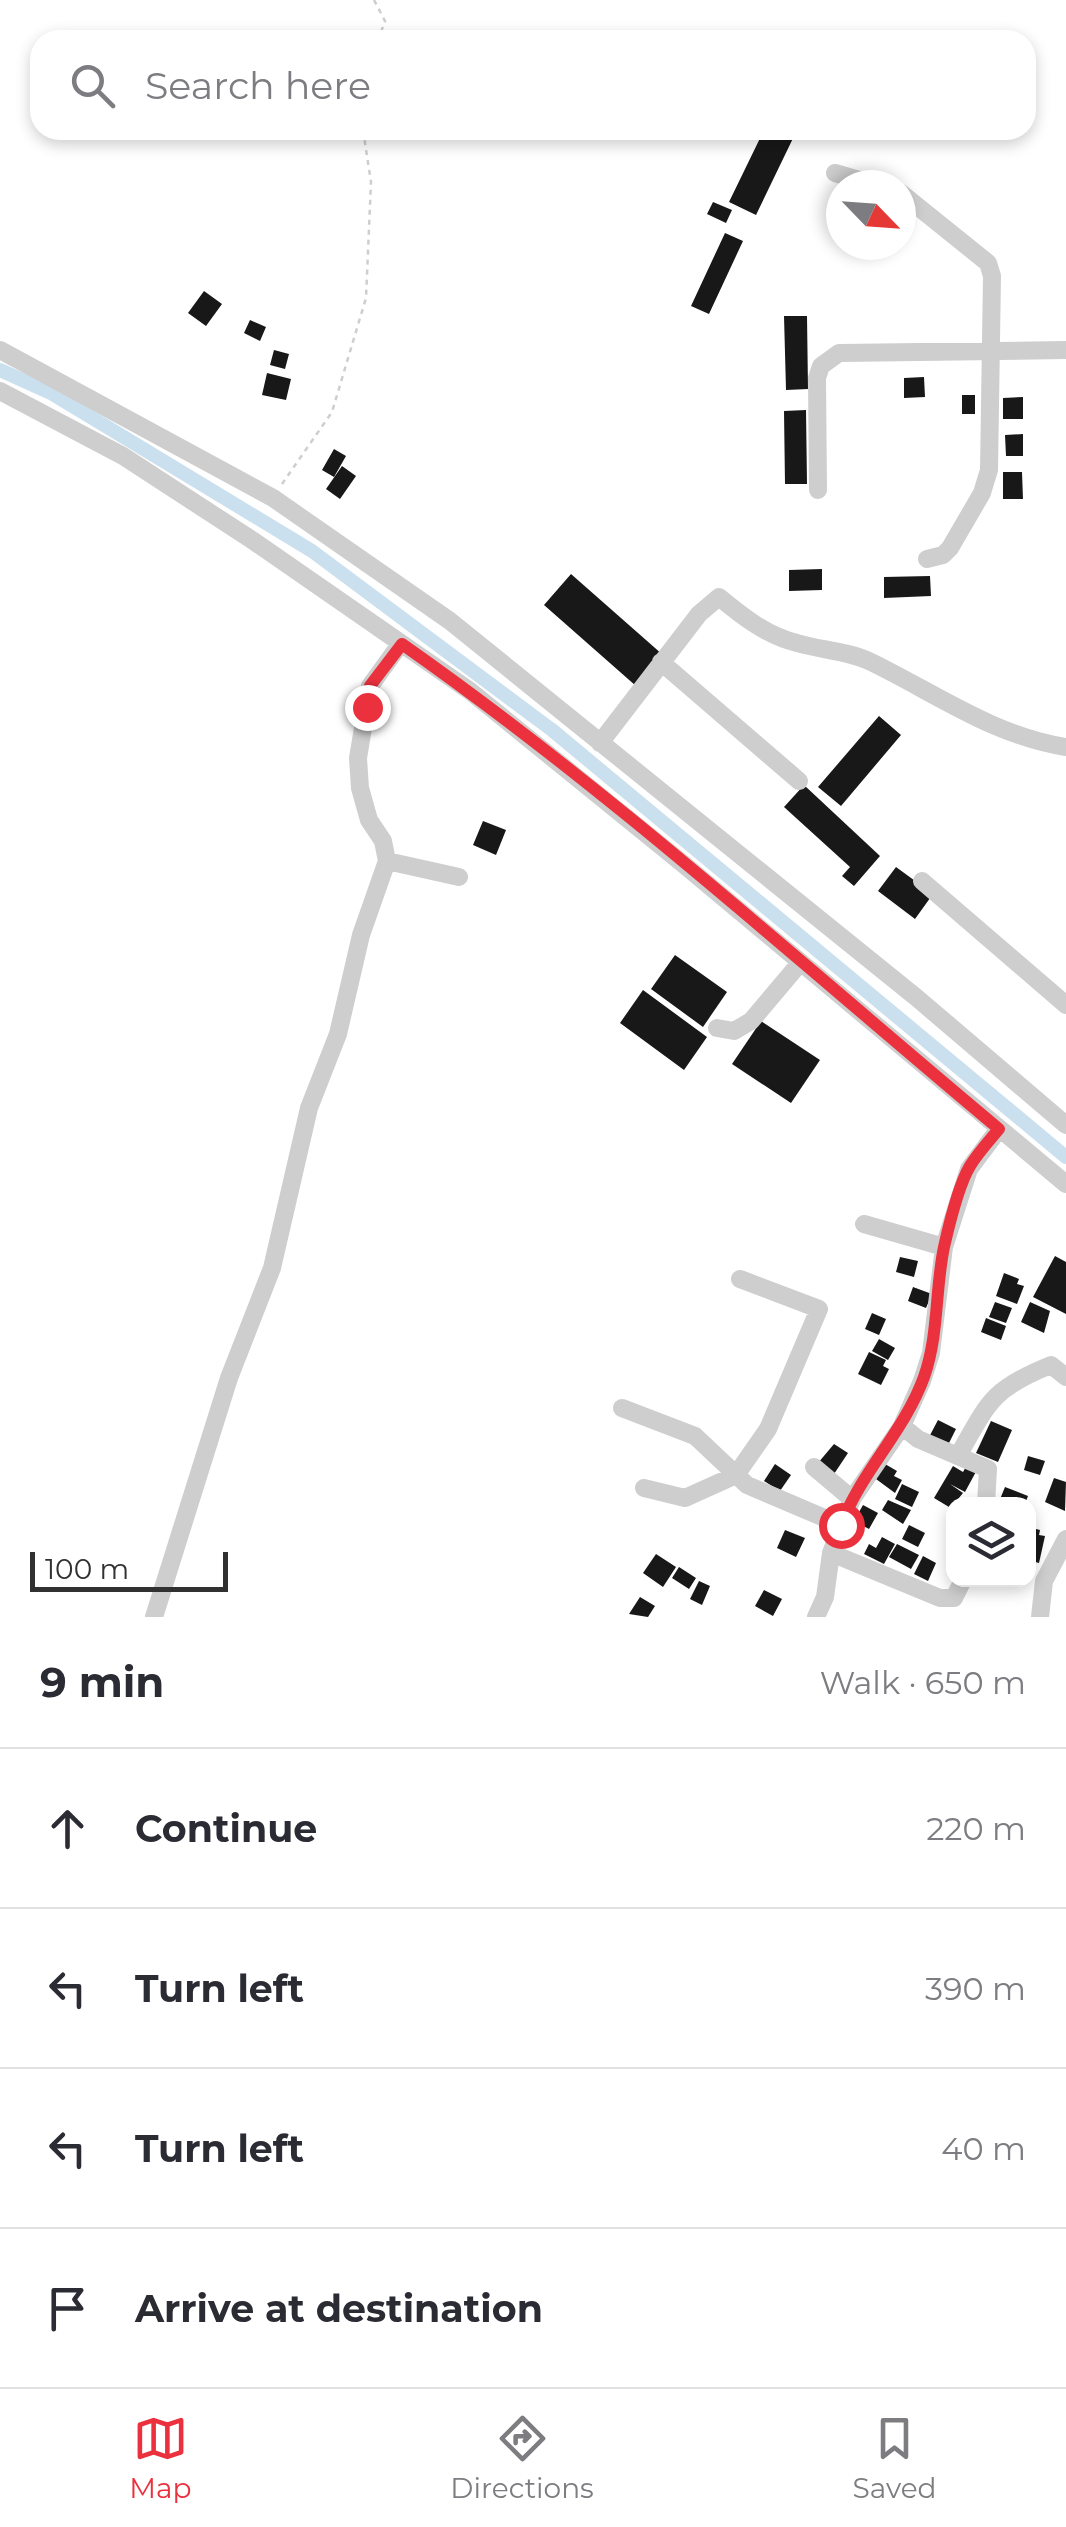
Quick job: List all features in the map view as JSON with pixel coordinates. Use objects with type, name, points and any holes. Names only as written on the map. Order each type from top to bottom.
[{"type":"street","points":[[916,205],[988,263],[992,276],[990,448],[982,493],[950,548],[943,555],[927,559]]},
{"type":"street","points":[[0,350],[273,498],[450,621],[917,998],[1066,1125]]},
{"type":"street","points":[[818,490],[817,378],[828,358],[838,353],[1066,350]]},
{"type":"street","points":[[0,391],[122,456],[252,540],[470,692],[1066,1184]]},
{"type":"street","points":[[600,743],[718,596],[750,622],[791,642],[867,660],[939,700],[1032,742],[1066,747]]},
{"type":"street","points":[[154,1617],[229,1378],[272,1268],[309,1108],[338,1034],[361,935],[387,861],[360,788],[358,758],[370,686],[402,644]]},
{"type":"street","points":[[662,662],[800,781]]},
{"type":"street","points":[[387,861],[458,877]]},
{"type":"street","points":[[922,881],[1066,1005]]},
{"type":"street","points":[[717,1028],[734,1030],[751,1021],[800,963]]},
{"type":"street","points":[[816,1617],[824,1597],[831,1553],[852,1499],[902,1426],[932,1354],[944,1248],[968,1168],[999,1129]]},
{"type":"street","points":[[864,1224],[944,1248]]},
{"type":"street","points":[[644,1488],[685,1498],[736,1474],[768,1429],[818,1309],[740,1280]]},
{"type":"street","points":[[958,1456],[990,1401],[1015,1379],[1051,1365],[1066,1377]]},
{"type":"street","points":[[622,1408],[695,1436],[747,1485],[841,1525]]},
{"type":"street","points":[[902,1426],[918,1439],[988,1469],[986,1497]]},
{"type":"street","points":[[814,1467],[852,1499]]},
{"type":"street","points":[[1040,1617],[1044,1581],[1066,1539]]},
{"type":"street","points":[[831,1553],[940,1598],[954,1598],[959,1587]]},
{"type":"path","points":[[374,0],[385,21],[382,30]]},
{"type":"path","points":[[273,498],[332,412],[366,298],[371,182],[364,140]]},
{"type":"building","points":[[759,140],[792,140],[756,215],[729,202]]},
{"type":"building","points":[[713,202],[732,210],[726,223],[707,214]]},
{"type":"building","points":[[725,233],[743,241],[709,314],[691,306]]},
{"type":"building","points":[[204,291],[222,304],[206,326],[188,313]]},
{"type":"building","points":[[784,316],[807,316],[808,389],[786,390]]},
{"type":"building","points":[[250,320],[266,327],[260,341],[244,333]]},
{"type":"building","points":[[274,350],[289,354],[285,369],[270,365]]},
{"type":"building","points":[[267,373],[291,379],[286,400],[262,395]]},
{"type":"building","points":[[924,377],[925,397],[904,398],[904,378]]},
{"type":"building","points":[[962,395],[975,395],[975,414],[962,414]]},
{"type":"building","points":[[1023,397],[1023,419],[1003,419],[1003,398]]},
{"type":"building","points":[[806,410],[807,484],[785,484],[784,411]]},
{"type":"building","points":[[1023,434],[1023,456],[1006,456],[1005,435]]},
{"type":"building","points":[[334,449],[346,456],[334,477],[322,470]]},
{"type":"building","points":[[342,466],[356,476],[340,499],[326,489]]},
{"type":"building","points":[[1003,472],[1022,472],[1023,499],[1003,499]]},
{"type":"building","points":[[822,569],[822,590],[789,591],[789,570]]},
{"type":"building","points":[[571,574],[663,655],[636,686],[544,605]]},
{"type":"building","points":[[930,576],[931,596],[884,598],[884,577]]},
{"type":"building","points":[[879,716],[901,735],[841,806],[818,787]]},
{"type":"building","points":[[804,785],[880,856],[854,886],[842,876],[850,867],[784,807]]},
{"type":"building","points":[[483,821],[506,830],[496,855],[473,845]]},
{"type":"building","points":[[896,867],[933,894],[915,919],[878,891]]},
{"type":"building","points":[[675,955],[727,992],[703,1027],[651,989]]},
{"type":"building","points":[[643,990],[707,1037],[684,1070],[620,1023]]},
{"type":"building","points":[[761,1021],[820,1060],[791,1103],[732,1064]]},
{"type":"building","points":[[1055,1256],[1066,1262],[1066,1314],[1033,1297]]},
{"type":"building","points":[[900,1257],[918,1261],[914,1277],[896,1272]]},
{"type":"building","points":[[1004,1273],[1019,1279],[1017,1284],[1024,1286],[1017,1304],[996,1296]]},
{"type":"building","points":[[913,1287],[932,1294],[926,1308],[908,1301]]},
{"type":"building","points":[[995,1302],[1012,1308],[1006,1323],[989,1317]]},
{"type":"building","points":[[1030,1302],[1050,1311],[1044,1333],[1021,1322]]},
{"type":"building","points":[[872,1313],[886,1319],[879,1335],[865,1329]]},
{"type":"building","points":[[986,1318],[1006,1326],[1001,1340],[981,1332]]},
{"type":"building","points":[[879,1339],[895,1348],[888,1360],[872,1351]]},
{"type":"building","points":[[869,1352],[886,1360],[883,1366],[889,1369],[881,1385],[858,1374]]},
{"type":"building","points":[[938,1420],[956,1429],[946,1449],[928,1439]]},
{"type":"building","points":[[991,1421],[1012,1430],[998,1462],[976,1453]]},
{"type":"building","points":[[834,1444],[848,1453],[834,1474],[818,1463]]},
{"type":"building","points":[[1028,1456],[1045,1461],[1040,1475],[1024,1470]]},
{"type":"building","points":[[968,1463],[978,1468],[965,1492],[950,1484],[963,1493],[960,1497],[946,1497],[946,1505],[934,1498],[953,1466],[963,1472]]},
{"type":"building","points":[[775,1464],[791,1475],[780,1491],[764,1481]]},
{"type":"building","points":[[885,1464],[897,1471],[894,1476],[902,1480],[895,1493],[876,1479]]},
{"type":"building","points":[[1054,1478],[1066,1482],[1065,1511],[1045,1502]]},
{"type":"building","points":[[902,1484],[919,1492],[912,1507],[895,1499]]},
{"type":"building","points":[[1005,1487],[1028,1496],[1028,1497],[1001,1497]]},
{"type":"building","points":[[888,1500],[911,1510],[903,1524],[882,1510]]},
{"type":"building","points":[[863,1505],[878,1513],[869,1529],[854,1521]]},
{"type":"building","points":[[909,1525],[925,1533],[918,1547],[902,1539]]},
{"type":"building","points":[[1036,1529],[1045,1536],[1039,1563],[1036,1562]]},
{"type":"building","points":[[785,1530],[805,1538],[796,1557],[777,1548]]},
{"type":"building","points":[[882,1537],[895,1544],[884,1564],[864,1554],[869,1544],[876,1548]]},
{"type":"building","points":[[897,1544],[919,1555],[911,1569],[889,1557]]},
{"type":"building","points":[[656,1554],[676,1567],[663,1587],[643,1573]]},
{"type":"building","points":[[923,1556],[936,1563],[928,1581],[914,1574]]},
{"type":"building","points":[[679,1567],[696,1578],[689,1589],[672,1578]]},
{"type":"building","points":[[699,1581],[710,1586],[702,1605],[690,1599]]},
{"type":"building","points":[[764,1590],[782,1599],[773,1616],[755,1606]]},
{"type":"building","points":[[640,1597],[655,1606],[648,1617],[629,1614]]},
{"type":"waterway","points":[[0,370],[51,393],[312,551],[552,730],[1066,1157]]},
{"type":"route","points":[[367,707],[370,686],[402,644],[470,692],[682,863],[999,1129],[968,1168],[944,1248],[932,1354],[922,1381],[902,1426],[852,1499],[841,1525]]}]
